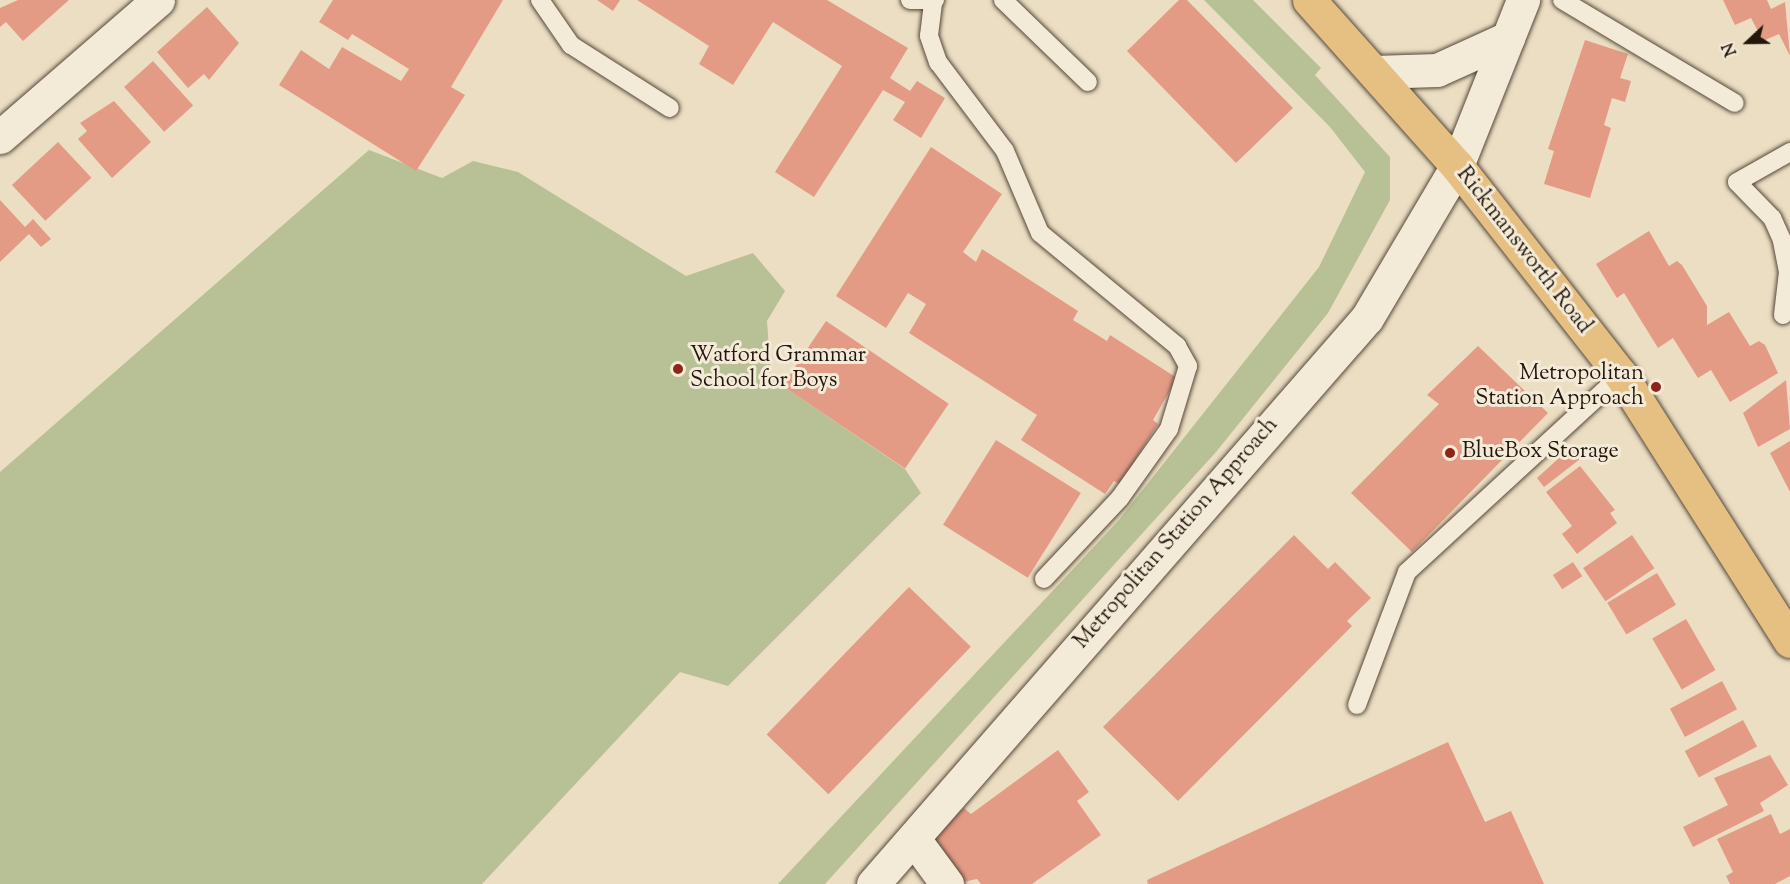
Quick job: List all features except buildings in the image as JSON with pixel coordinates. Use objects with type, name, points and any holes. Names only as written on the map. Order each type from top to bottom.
[{"type":"main road","name":"Rickmansworth Road","points":[[1309,0],[1457,166],[1621,375],[1790,641]]},
{"type":"street","points":[[0,137],[158,0]]},
{"type":"street","name":"Metropolitan Station Approach","points":[[873,884],[1367,318],[1457,166],[1523,0]]},
{"type":"street","points":[[1374,72],[1437,70],[1508,39]]},
{"type":"street","points":[[914,839],[947,884]]},
{"type":"lane","points":[[540,0],[572,45],[670,108]]},
{"type":"lane","points":[[909,0],[934,1],[929,36],[938,62],[1005,151],[1040,233],[1177,346],[1188,366],[1169,429],[1120,498],[1044,579]]},
{"type":"lane","points":[[1003,0],[1088,82]]},
{"type":"lane","points":[[1562,0],[1735,103]]},
{"type":"lane","points":[[1783,315],[1788,272],[1782,240],[1772,218],[1737,182],[1790,152]]},
{"type":"lane","points":[[1357,705],[1407,572],[1621,375]]},
{"type":"green space","points":[[1204,0],[1253,0],[1321,68],[1315,75],[1390,157],[1390,200],[1328,313],[1216,452],[825,884],[778,884],[1118,521],[1319,267],[1365,172],[1330,127]]},
{"type":"green space","points":[[369,150],[442,178],[473,161],[518,172],[686,276],[753,253],[785,291],[767,321],[771,378],[905,469],[921,493],[728,686],[680,672],[482,884],[0,884],[0,472]]},
{"type":"place","name":"Watford Grammar School for Boys","points":[[678,369]]},
{"type":"place","name":"Metropolitan Station Approach","points":[[1656,387]]},
{"type":"place","name":"BlueBox Storage","points":[[1450,453]]}]
